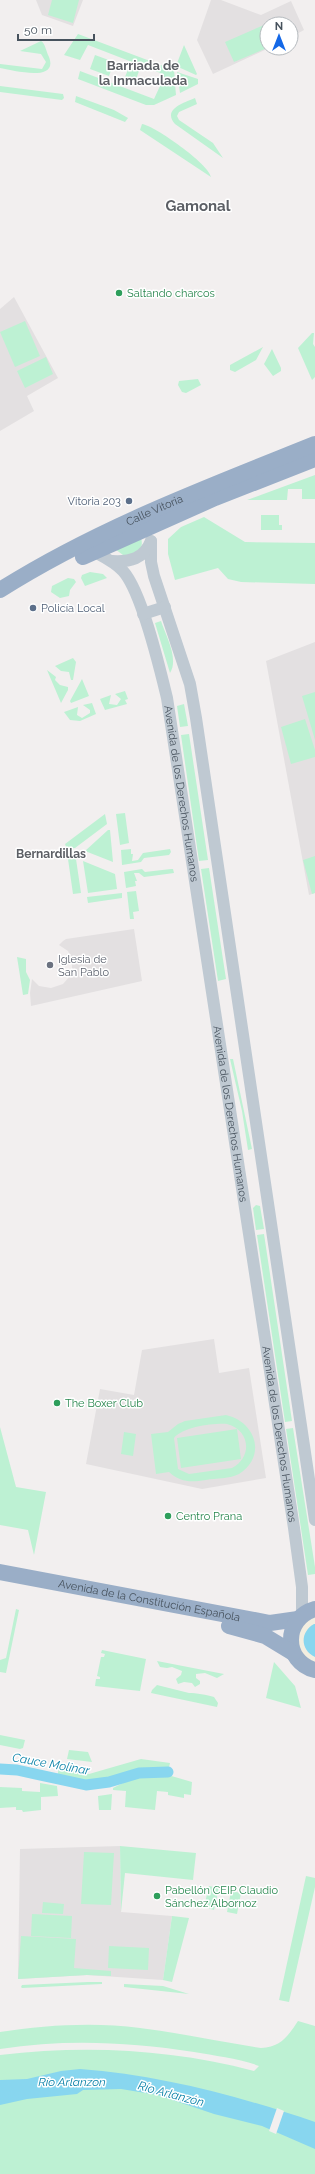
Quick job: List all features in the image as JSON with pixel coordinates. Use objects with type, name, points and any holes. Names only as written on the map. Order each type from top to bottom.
[{"type":"highway","name":"Calle Vitoria","points":[[0,603],[41,578],[148,520],[315,444]]},
{"type":"highway","name":"Calle Vitoria","points":[[0,590],[94,538],[148,520],[315,459]]},
{"type":"highway","name":"Avenida de la Constitución Española","points":[[0,1572],[270,1623],[279,1623],[305,1615]]},
{"type":"highway","name":"Avenida de la Constitución Española","points":[[0,1582],[248,1630],[265,1636],[293,1653],[302,1664],[315,1670]]},
{"type":"highway","points":[[293,1653],[290,1637],[293,1626],[305,1615]]},
{"type":"street","name":"Avenida de los Derechos Humanos","points":[[148,520],[151,541],[151,562],[154,576],[190,684],[196,718],[315,1520]]},
{"type":"street","points":[[112,561],[123,561],[139,557],[147,550],[151,541]]},
{"type":"street","name":"Avenida de los Derechos Humanos","points":[[93,551],[112,561],[129,580],[143,614],[163,680],[172,726],[294,1528],[305,1615]]},
{"type":"street","points":[[143,614],[165,607]]},
{"type":"shaded area","points":[[36,0],[83,0],[73,26],[42,15]]},
{"type":"shaded area","points":[[211,0],[221,0],[261,15],[291,1],[298,16],[259,16],[259,53],[213,74],[197,40]]},
{"type":"shaded area","points":[[299,19],[304,30],[299,33]]},
{"type":"shaded area","points":[[14,297],[58,378],[27,396],[34,411],[0,431],[0,309]]},
{"type":"shaded area","points":[[315,642],[315,893],[309,895],[266,661]]},
{"type":"shaded area","points":[[134,929],[142,981],[31,1006],[30,993],[32,979],[39,986],[51,988],[63,984],[70,976],[72,960],[68,951],[59,945],[63,941],[66,939]]},
{"type":"shaded area","points":[[214,1339],[219,1373],[249,1368],[266,1478],[202,1489],[86,1464],[100,1389],[134,1395],[142,1350]]},
{"type":"shaded area","points":[[120,1846],[121,1912],[172,1916],[163,1980],[87,1975],[18,1979],[20,1849]]},
{"type":"green space","points":[[52,0],[79,0],[73,23],[48,15]]},
{"type":"green space","points":[[259,27],[259,51],[234,62],[225,42]]},
{"type":"green space","points":[[78,34],[174,70],[175,80],[161,83],[163,74],[88,45],[80,60],[64,55]]},
{"type":"green space","points":[[41,41],[49,57],[50,65],[47,70],[33,73],[0,68],[0,64],[42,69],[46,62],[41,54],[20,51]]},
{"type":"green space","points":[[184,45],[197,74],[196,75],[176,66]]},
{"type":"green space","points":[[95,55],[114,62],[109,76],[90,69]]},
{"type":"green space","points":[[129,67],[139,71],[134,85],[123,82]]},
{"type":"green space","points":[[80,71],[154,99],[160,86],[175,84],[176,95],[154,105],[146,105],[78,79]]},
{"type":"green space","points":[[177,72],[198,79],[198,84],[180,93]]},
{"type":"green space","points":[[0,86],[63,94],[64,98],[62,100],[0,92]]},
{"type":"green space","points":[[76,96],[114,110],[128,118],[125,122],[75,102]]},
{"type":"green space","points":[[195,98],[197,104],[179,112],[177,116],[179,120],[213,143],[223,158],[175,124],[172,119],[171,114],[176,107]]},
{"type":"green space","points":[[142,124],[158,131],[181,146],[208,171],[211,177],[140,130]]},
{"type":"green space","points":[[25,321],[40,356],[15,367],[0,332]]},
{"type":"green space","points":[[312,333],[314,333],[313,344],[315,347],[315,377],[312,380],[298,348]]},
{"type":"green space","points":[[263,347],[256,360],[235,372],[230,370],[230,365]]},
{"type":"green space","points":[[272,349],[281,368],[281,371],[273,376],[264,364]]},
{"type":"green space","points":[[46,357],[53,374],[25,388],[17,371]]},
{"type":"green space","points":[[198,379],[201,385],[186,393],[182,392],[178,385],[179,381]]},
{"type":"green space","points":[[315,475],[315,499],[302,499],[302,489],[288,489],[287,500],[247,500]]},
{"type":"green space","points":[[261,515],[279,515],[279,525],[282,525],[282,530],[261,530]]},
{"type":"green space","points":[[204,517],[245,542],[315,543],[315,584],[241,582],[228,579],[218,568],[175,580],[168,554],[168,539],[181,527]]},
{"type":"green space","points":[[141,538],[142,543],[138,552],[123,555],[115,549]]},
{"type":"green space","points":[[90,572],[103,574],[107,578],[85,586],[81,578],[82,575]]},
{"type":"green space","points":[[68,578],[74,579],[76,582],[70,590],[69,596],[60,598],[51,592],[52,586]]},
{"type":"green space","points":[[161,621],[171,647],[173,661],[170,673],[155,623]]},
{"type":"green space","points":[[73,658],[76,662],[73,680],[71,680],[69,672],[61,671],[55,666]]},
{"type":"green space","points":[[47,670],[56,677],[55,680],[60,685],[68,687],[68,690],[61,703]]},
{"type":"green space","points":[[82,679],[89,696],[71,703],[70,701]]},
{"type":"green space","points":[[125,691],[128,699],[125,700],[127,704],[105,710],[100,699],[111,695],[109,704],[117,705],[121,699],[115,694]]},
{"type":"green space","points":[[315,692],[315,740],[302,696]]},
{"type":"green space","points":[[92,703],[96,714],[80,721],[70,720],[64,712],[78,707],[77,715],[82,718],[90,713],[90,710],[83,705]]},
{"type":"green space","points":[[184,704],[188,726],[180,727],[177,706]]},
{"type":"green space","points":[[305,719],[315,750],[315,757],[291,764],[281,727]]},
{"type":"green space","points":[[189,734],[208,860],[199,861],[181,735]]},
{"type":"green space","points":[[125,813],[129,843],[120,845],[116,814]]},
{"type":"green space","points":[[105,814],[107,824],[75,848],[67,849],[65,844]]},
{"type":"green space","points":[[108,830],[110,830],[113,862],[85,851]]},
{"type":"green space","points":[[131,849],[131,854],[133,854],[132,861],[138,860],[143,853],[170,849],[171,852],[169,855],[144,858],[141,862],[122,865],[121,850]]},
{"type":"green space","points":[[315,856],[315,893],[312,894],[303,860]]},
{"type":"green space","points":[[68,859],[76,859],[81,893],[73,894]]},
{"type":"green space","points":[[83,861],[115,874],[117,889],[88,893]]},
{"type":"green space","points":[[209,868],[226,979],[218,981],[201,869]]},
{"type":"green space","points":[[142,869],[145,872],[173,869],[174,873],[144,877],[139,873],[134,873],[137,881],[135,881],[136,886],[126,888],[124,872]]},
{"type":"green space","points":[[136,891],[139,911],[133,912],[134,919],[130,919],[127,892]]},
{"type":"green space","points":[[122,893],[122,898],[88,903],[87,897]]},
{"type":"green space","points":[[17,957],[26,959],[26,972],[30,980],[28,994],[23,995]]},
{"type":"green space","points":[[230,1059],[233,1059],[252,1149],[248,1150],[242,1111]]},
{"type":"green space","points":[[256,1205],[260,1206],[264,1229],[256,1230],[253,1208]]},
{"type":"green space","points":[[264,1234],[292,1421],[285,1422],[257,1235]]},
{"type":"green space","points":[[226,1415],[245,1425],[251,1432],[255,1449],[253,1458],[248,1467],[239,1474],[231,1477],[196,1481],[182,1480],[173,1476],[169,1472],[156,1474],[151,1434],[168,1432],[178,1424],[185,1421]],"holes":[[[214,1424],[227,1424],[235,1427],[244,1438],[246,1444],[246,1451],[239,1463],[232,1468],[189,1474],[178,1469],[174,1438],[178,1434],[191,1428]]]},
{"type":"green space","points":[[0,1427],[16,1487],[46,1492],[34,1555],[28,1530],[0,1525]]},
{"type":"green space","points":[[293,1428],[315,1567],[315,1574],[308,1575],[286,1429]]},
{"type":"green space","points":[[237,1429],[241,1459],[181,1468],[177,1438]]},
{"type":"green space","points":[[124,1432],[136,1434],[133,1456],[121,1454]]},
{"type":"green space","points":[[16,1609],[19,1610],[6,1673],[0,1672],[0,1660],[6,1658]]},
{"type":"green space","points":[[102,1650],[146,1659],[140,1691],[95,1686],[96,1679],[100,1679],[100,1677],[97,1676],[101,1657],[104,1657],[105,1654],[101,1653]]},
{"type":"green space","points":[[157,1661],[224,1674],[217,1678],[205,1673],[196,1674],[196,1678],[200,1681],[200,1684],[195,1687],[192,1683],[184,1682],[178,1684],[176,1679],[181,1675],[182,1671],[172,1667],[160,1667]]},
{"type":"green space","points":[[274,1662],[295,1686],[301,1708],[266,1698]]},
{"type":"green space","points":[[157,1685],[189,1693],[214,1697],[218,1703],[217,1707],[151,1693]]},
{"type":"green space","points":[[0,1735],[25,1740],[23,1748],[20,1749],[0,1745]]},
{"type":"green space","points":[[69,1750],[88,1752],[92,1762],[67,1759]]},
{"type":"green space","points":[[141,1759],[170,1763],[168,1771],[145,1770],[89,1784],[57,1778],[59,1767],[89,1774]]},
{"type":"green space","points":[[149,1775],[168,1775],[192,1782],[191,1795],[184,1794],[184,1798],[168,1795],[168,1792],[157,1791],[155,1810],[125,1807],[126,1791],[113,1790],[113,1788],[131,1779]]},
{"type":"green space","points":[[40,1783],[57,1786],[58,1796],[41,1797],[41,1810],[23,1812],[22,1810],[16,1810],[16,1807],[0,1808],[0,1787],[22,1788],[22,1791],[40,1792]]},
{"type":"green space","points":[[112,1794],[111,1810],[99,1810],[98,1796]]},
{"type":"green space","points":[[120,1846],[196,1853],[193,1880],[125,1873],[121,1912]]},
{"type":"green space","points":[[84,1852],[114,1853],[111,1905],[81,1904]]},
{"type":"green space","points":[[306,1876],[315,1878],[315,1887],[289,2002],[279,2000]]},
{"type":"green space","points":[[209,1886],[219,1888],[214,1910],[204,1907]]},
{"type":"green space","points":[[231,1891],[241,1893],[237,1914],[227,1912]]},
{"type":"green space","points":[[43,1902],[64,1904],[63,1914],[42,1913]]},
{"type":"green space","points":[[32,1914],[72,1916],[71,1938],[31,1936]]},
{"type":"green space","points":[[172,1916],[189,1918],[172,1982],[163,1980]]},
{"type":"green space","points":[[21,1936],[76,1939],[74,1968],[111,1971],[111,1976],[87,1975],[18,1979]]},
{"type":"green space","points":[[109,1946],[149,1948],[148,1970],[108,1968]]},
{"type":"green space","points":[[102,1982],[102,1984],[21,1987],[22,1985]]},
{"type":"green space","points":[[124,1984],[163,1986],[189,1994],[124,1987]]},
{"type":"green space","points":[[298,2021],[315,2026],[315,2174],[0,2174],[0,2055],[64,2050],[128,2051],[191,2058],[254,2071],[259,2066],[235,2059],[194,2052],[121,2044],[73,2043],[0,2049],[0,2032],[70,2025],[123,2026],[171,2032],[261,2048],[279,2043],[287,2036]]},
{"type":"sand","points":[[315,1617],[315,1624],[309,1628],[304,1642],[307,1651],[315,1657],[315,1664],[303,1657],[297,1639],[304,1623]]},
{"type":"water","points":[[314,1624],[315,1657],[310,1654],[304,1646],[304,1636],[309,1627]]},
{"type":"water","name":"Río Arlanzon","points":[[80,2069],[140,2076],[199,2088],[228,2095],[315,2122],[315,2149],[262,2126],[214,2114],[158,2095],[121,2089],[83,2090],[77,2094],[27,2099],[0,2105],[0,2080],[27,2079],[61,2071]]},
{"type":"pier","points":[[277,2108],[284,2111],[276,2134],[269,2131]]},
{"type":"waterway","name":"Cauce Molinar","points":[[0,1769],[17,1770],[86,1785],[109,1782],[139,1773],[168,1772]]},
{"type":"place","name":"Saltando charcos","points":[[119,293]]},
{"type":"place","name":"Vitoria 203","points":[[129,501]]},
{"type":"place","name":"Policía Local","points":[[33,608]]},
{"type":"place","name":"Iglesia de San Pablo","points":[[50,965]]},
{"type":"place","name":"The Boxer Club","points":[[57,1403]]},
{"type":"place","name":"Centro Prana","points":[[168,1516]]},
{"type":"place","name":"Pabellón CEIP Claudio Sánchez Albornoz","points":[[157,1896]]},
{"type":"district","name":"Barriada de la Inmaculada","points":[[143,72]]},
{"type":"district","name":"Gamonal","points":[[198,206]]},
{"type":"district","name":"Bernardillas","points":[[51,854]]},
{"type":"water label","name":"Río Arlanzón","points":[[171,2094]]}]
